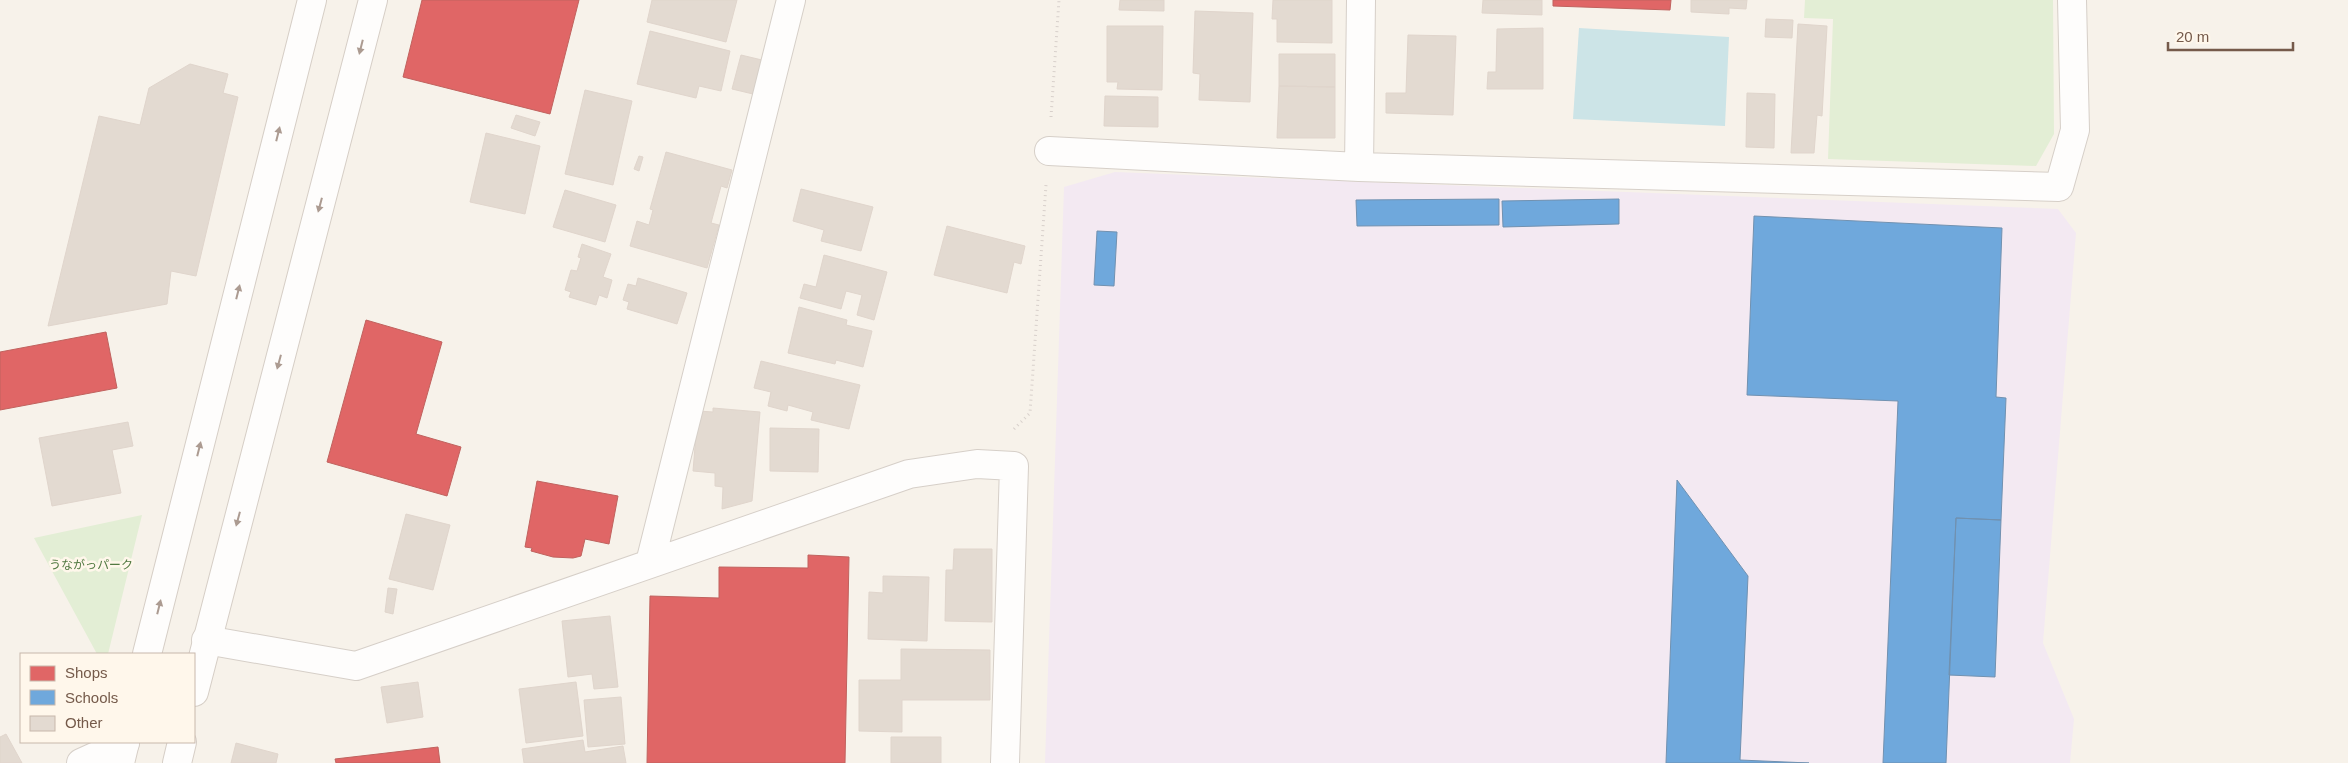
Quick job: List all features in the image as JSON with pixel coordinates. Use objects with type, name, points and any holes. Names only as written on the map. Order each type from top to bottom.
[{"type":"street","points":[[147,653],[312,0]]},
{"type":"street","points":[[195,688],[373,0]]},
{"type":"street","points":[[650,563],[791,0]]},
{"type":"street","points":[[1358,167],[1361,0]]},
{"type":"street","points":[[1049,151],[1358,167],[2059,187],[2075,130],[2072,0]]},
{"type":"street","points":[[206,640],[356,666],[908,474],[977,464],[1014,466],[1005,763]]},
{"type":"street","points":[[177,763],[182,743]]},
{"type":"street","points":[[81,763],[124,749]]},
{"type":"path","points":[[977,464],[1030,413],[1059,0]]},
{"type":"shaded area","points":[[1115,172],[2058,209],[2076,233],[2043,643],[2074,719],[2070,763],[1045,763],[1064,187]]},
{"type":"green space","points":[[1805,0],[2053,0],[2054,134],[2036,166],[1828,159],[1833,19],[1804,18]]},
{"type":"green space","name":"うながっパーク","points":[[142,515],[108,653],[96,653],[34,538]]},
{"type":"water","points":[[1579,28],[1729,37],[1725,126],[1573,119]]},
{"type":"building: Shops","points":[[422,0],[579,0],[550,114],[403,77]]},
{"type":"building: Shops","points":[[1553,0],[1671,0],[1670,10],[1553,6]]},
{"type":"building: Shops","points":[[366,320],[442,342],[416,434],[461,447],[447,496],[327,462]]},
{"type":"building: Shops","points":[[106,332],[117,388],[0,410],[0,352]]},
{"type":"building: Shops","points":[[537,481],[618,496],[609,544],[585,539],[581,556],[573,558],[553,557],[531,551],[532,548],[525,547]]},
{"type":"building: Shops","points":[[808,555],[849,557],[845,763],[647,763],[650,596],[719,598],[719,567],[808,568]]},
{"type":"building: Shops","points":[[438,747],[440,763],[336,763],[335,759]]},
{"type":"building: Schools","points":[[1499,199],[1499,225],[1357,226],[1356,200]]},
{"type":"building: Schools","points":[[1619,199],[1619,224],[1503,227],[1502,201]]},
{"type":"building: Schools","points":[[1754,216],[2002,228],[1996,397],[2006,398],[2001,520],[1956,518],[1946,763],[1883,763],[1898,401],[1747,395]]},
{"type":"building: Schools","points":[[1097,231],[1117,232],[1114,286],[1094,285]]},
{"type":"building: Schools","points":[[1677,480],[1748,576],[1740,760],[1809,763],[1666,763]]},
{"type":"building: Schools","points":[[1956,518],[2001,520],[1995,677],[1949,675]]},
{"type":"building: Other","points":[[652,0],[737,0],[726,42],[647,22]]},
{"type":"building: Other","points":[[1120,0],[1164,0],[1164,11],[1119,10]]},
{"type":"building: Other","points":[[1273,0],[1332,0],[1332,43],[1277,42],[1277,19],[1272,19]]},
{"type":"building: Other","points":[[1483,0],[1542,0],[1542,15],[1482,13]]},
{"type":"building: Other","points":[[1691,0],[1747,0],[1746,9],[1729,8],[1729,14],[1691,12]]},
{"type":"building: Other","points":[[1195,11],[1253,13],[1250,102],[1199,100],[1200,74],[1193,73]]},
{"type":"building: Other","points":[[1766,19],[1793,20],[1792,38],[1765,37]]},
{"type":"building: Other","points":[[1798,24],[1827,26],[1822,116],[1817,115],[1814,153],[1791,153]]},
{"type":"building: Other","points":[[1107,26],[1163,26],[1162,90],[1117,89],[1118,82],[1107,82]]},
{"type":"building: Other","points":[[1543,28],[1543,89],[1487,89],[1488,72],[1496,72],[1497,29]]},
{"type":"building: Other","points":[[650,31],[730,51],[721,91],[699,86],[696,98],[637,84]]},
{"type":"building: Other","points":[[1408,35],[1456,36],[1453,115],[1386,113],[1386,93],[1406,93]]},
{"type":"building: Other","points":[[1279,54],[1335,54],[1335,87],[1279,86]]},
{"type":"building: Other","points":[[741,55],[762,60],[753,94],[732,89]]},
{"type":"building: Other","points":[[190,64],[228,74],[223,93],[238,97],[196,276],[171,271],[167,304],[48,326],[99,116],[140,125],[149,88]]},
{"type":"building: Other","points":[[1279,86],[1335,87],[1335,138],[1277,138]]},
{"type":"building: Other","points":[[585,90],[632,101],[613,185],[565,174]]},
{"type":"building: Other","points":[[1747,93],[1775,94],[1774,148],[1746,147]]},
{"type":"building: Other","points":[[1105,96],[1158,97],[1158,127],[1104,126]]},
{"type":"building: Other","points":[[516,115],[540,122],[535,136],[511,128]]},
{"type":"building: Other","points":[[486,133],[540,146],[525,214],[470,202]]},
{"type":"building: Other","points":[[666,152],[732,170],[727,188],[721,186],[711,223],[719,225],[707,268],[630,246],[637,221],[649,225],[653,210],[650,209]]},
{"type":"building: Other","points":[[639,156],[643,157],[639,171],[634,169]]},
{"type":"building: Other","points":[[801,189],[873,207],[861,251],[821,241],[824,230],[793,221]]},
{"type":"building: Other","points":[[565,190],[616,205],[605,242],[553,227]]},
{"type":"building: Other","points":[[947,226],[1025,246],[1021,264],[1014,262],[1007,293],[934,275]]},
{"type":"building: Other","points":[[582,244],[611,254],[603,277],[612,280],[607,298],[599,295],[596,305],[569,297],[571,292],[565,290],[571,270],[577,271],[581,258],[578,257]]},
{"type":"building: Other","points":[[824,255],[887,272],[874,320],[857,315],[862,295],[846,291],[841,309],[800,298],[804,284],[816,287]]},
{"type":"building: Other","points":[[638,278],[687,293],[677,324],[627,309],[629,302],[623,300],[628,284],[636,286]]},
{"type":"building: Other","points":[[799,307],[847,320],[846,325],[872,331],[863,367],[836,360],[835,364],[788,353]]},
{"type":"building: Other","points":[[761,361],[860,385],[849,429],[811,420],[813,412],[788,405],[787,411],[768,406],[771,392],[754,388]]},
{"type":"building: Other","points":[[713,408],[760,412],[752,501],[722,509],[723,487],[715,486],[715,473],[693,471],[698,411],[713,412]]},
{"type":"building: Other","points":[[128,422],[133,446],[112,450],[121,493],[52,506],[39,438]]},
{"type":"building: Other","points":[[770,428],[819,429],[818,472],[770,471]]},
{"type":"building: Other","points":[[406,514],[450,525],[433,590],[389,579]]},
{"type":"building: Other","points":[[954,549],[992,549],[992,622],[945,621],[946,570],[953,570]]},
{"type":"building: Other","points":[[883,576],[929,577],[927,641],[868,639],[869,592],[883,593]]},
{"type":"building: Other","points":[[388,588],[397,589],[393,614],[385,612]]},
{"type":"building: Other","points":[[610,616],[618,687],[594,689],[592,674],[568,677],[562,621]]},
{"type":"building: Other","points":[[901,649],[990,650],[990,700],[902,700],[902,732],[859,731],[859,680],[901,680]]},
{"type":"building: Other","points":[[418,682],[423,717],[387,723],[381,687]]},
{"type":"building: Other","points":[[576,682],[583,736],[526,743],[519,689]]},
{"type":"building: Other","points":[[621,697],[625,744],[588,747],[584,700]]},
{"type":"building: Other","points":[[6,734],[22,763],[0,763],[0,737]]},
{"type":"building: Other","points":[[891,737],[941,737],[941,763],[891,763]]},
{"type":"building: Other","points":[[583,740],[585,752],[623,746],[626,763],[524,763],[522,749]]},
{"type":"building: Other","points":[[236,743],[278,754],[276,763],[231,763]]}]
